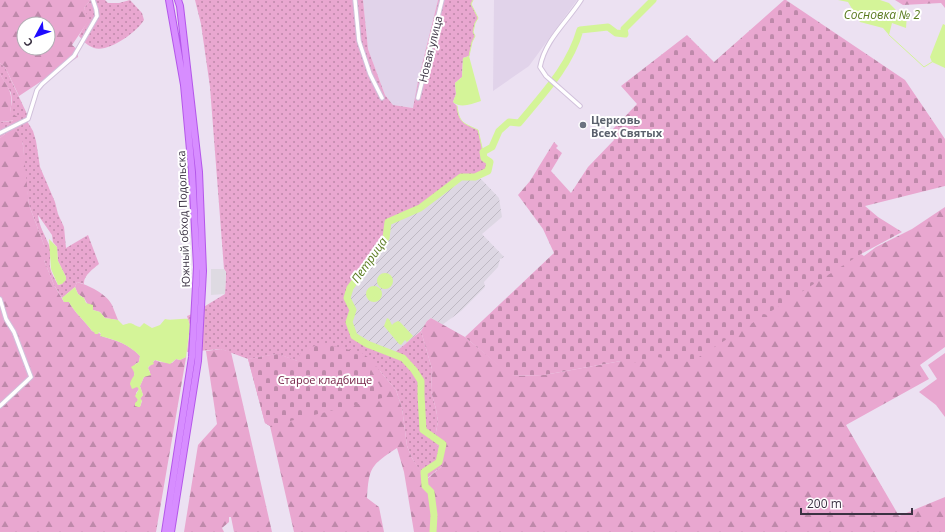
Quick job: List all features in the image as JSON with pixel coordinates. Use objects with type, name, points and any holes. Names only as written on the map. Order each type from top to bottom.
[{"type":"main road","name":"Южный обход Подольска","points":[[165,532],[192,357],[197,267],[192,172],[184,84],[169,0]]},
{"type":"main road","name":"Южный обход Подольска","points":[[172,532],[198,361],[203,271],[199,172],[190,84],[178,0]]},
{"type":"street","points":[[0,133],[28,119],[37,90],[74,56],[97,16],[93,0]]},
{"type":"street","points":[[354,0],[359,41],[370,74],[382,98]]},
{"type":"street","name":"Новая улица","points":[[418,98],[442,0]]},
{"type":"street","points":[[580,0],[557,30],[542,58],[540,67],[546,76],[560,90],[580,106]]},
{"type":"street","points":[[0,299],[6,319],[14,332],[31,377],[0,406]]},
{"type":"shaded area","points":[[363,0],[438,0],[418,81],[414,108],[393,105],[385,95],[368,49]]},
{"type":"shaded area","points":[[494,0],[577,0],[529,66],[493,91]]},
{"type":"shaded area","points":[[461,177],[475,177],[481,179],[499,198],[502,217],[482,234],[504,257],[500,259],[498,267],[484,282],[485,287],[461,311],[442,325],[431,318],[427,321],[421,331],[393,354],[367,344],[354,336],[349,322],[353,310],[347,298],[350,288],[386,238],[388,222],[420,208]]},
{"type":"shaded area","points":[[211,269],[224,269],[226,272],[225,294],[211,295]]},
{"type":"green space","points":[[0,0],[90,0],[84,8],[89,20],[72,45],[78,50],[78,57],[19,96],[5,67],[0,63]]},
{"type":"green space","points":[[90,0],[105,0],[108,3],[119,3],[130,0],[142,13],[144,20],[129,35],[114,45],[100,49],[94,48],[79,36],[88,20],[84,8]]},
{"type":"green space","points":[[195,0],[363,0],[368,49],[385,95],[393,105],[413,108],[418,81],[438,0],[473,0],[471,4],[478,18],[473,32],[475,36],[469,56],[463,58],[462,77],[455,83],[456,94],[453,102],[457,106],[459,116],[463,122],[478,130],[484,158],[490,162],[488,171],[475,177],[461,177],[420,208],[388,222],[386,238],[350,288],[347,298],[353,310],[349,322],[354,336],[367,344],[393,354],[421,331],[432,369],[431,391],[438,421],[435,438],[442,460],[442,466],[425,480],[407,446],[402,408],[396,390],[380,371],[297,361],[278,354],[248,359],[221,349],[187,352],[190,326],[187,316],[225,294],[226,272],[224,269],[210,87],[201,24]]},
{"type":"green space","points":[[784,0],[905,80],[945,139],[945,186],[865,206],[878,217],[902,232],[861,254],[691,362],[657,357],[628,364],[621,361],[544,375],[511,376],[465,337],[554,253],[543,229],[518,195],[530,181],[554,142],[558,146],[556,148],[562,153],[551,171],[571,193],[588,167],[614,140],[612,130],[637,104],[621,86],[687,35],[714,62]]},
{"type":"green space","points":[[895,0],[945,0],[945,8],[941,3],[903,5]]},
{"type":"green space","points":[[0,63],[5,67],[27,114],[27,121],[33,131],[36,141],[40,167],[64,227],[66,248],[88,235],[99,264],[87,275],[84,284],[77,282],[75,287],[62,298],[54,285],[44,260],[44,245],[29,205],[24,169],[23,143],[9,131],[0,138],[0,122],[13,121],[10,112],[12,101],[11,93],[0,74]],"holes":[[[38,215],[52,235],[53,242],[57,247],[58,261],[66,277],[62,284],[58,285],[51,269],[50,248],[41,227]]]},
{"type":"green space","points":[[0,74],[10,92],[10,112],[19,118],[17,120],[0,122]]},
{"type":"green space","points":[[9,131],[15,131],[22,136],[29,205],[44,245],[44,260],[54,285],[64,302],[69,302],[92,331],[101,334],[100,336],[127,345],[140,356],[139,362],[135,364],[134,377],[139,389],[136,393],[138,400],[137,402],[140,407],[142,401],[140,399],[143,395],[140,386],[144,377],[150,372],[148,368],[155,360],[172,363],[176,359],[180,360],[186,357],[187,352],[156,532],[0,532],[0,138]]},
{"type":"green space","points":[[945,207],[945,347],[920,365],[929,379],[846,425],[899,516],[945,497],[945,532],[414,532],[404,472],[397,448],[377,463],[373,468],[369,480],[367,498],[379,507],[384,532],[294,532],[270,426],[265,423],[248,359],[278,354],[297,361],[301,352],[321,343],[362,353],[369,358],[396,390],[402,408],[407,446],[412,458],[426,480],[442,466],[442,460],[435,438],[438,421],[431,391],[432,369],[421,331],[427,321],[431,318],[465,337],[512,376],[544,375],[621,361],[861,254],[864,256],[876,247],[912,229]]},
{"type":"green space","points":[[77,282],[92,288],[106,297],[110,301],[118,320],[105,318],[100,312],[93,310],[93,305],[88,305],[84,298],[78,294],[75,287]]},
{"type":"green space","name":"Старое кладбище","points":[[321,343],[362,353],[386,397],[270,426],[265,423],[248,359],[278,354],[297,361],[301,352]]},
{"type":"green space","points":[[221,349],[231,352],[272,532],[234,532],[231,517],[229,517],[229,522],[222,528],[224,532],[184,532],[198,445],[217,424],[206,351]]},
{"type":"green space","points":[[945,353],[945,417],[936,405],[919,392],[937,379],[928,365]]},
{"type":"water","name":"Сосновка № 2","points":[[838,0],[880,0],[889,3],[898,12],[907,14],[906,28],[892,23],[889,35],[883,28],[860,22],[848,2]]},
{"type":"water","points":[[943,24],[945,25],[945,68],[932,62],[930,57]]},
{"type":"water","points":[[469,56],[481,101],[463,106],[453,102],[456,94],[455,83],[462,77],[463,58]]},
{"type":"water","points":[[49,239],[57,247],[58,261],[66,277],[66,280],[62,284],[58,285],[51,269]]},
{"type":"water","points":[[385,273],[392,278],[393,281],[388,288],[385,289],[378,284],[377,281],[382,274]]},
{"type":"water","points":[[374,286],[381,291],[382,294],[377,301],[374,302],[367,297],[366,294],[371,287]]},
{"type":"water","points":[[75,287],[78,294],[84,298],[86,303],[93,305],[93,310],[100,312],[105,318],[118,320],[123,325],[131,323],[140,327],[144,323],[152,328],[160,325],[165,319],[188,319],[190,326],[186,357],[180,360],[176,359],[170,364],[155,360],[153,362],[154,364],[149,366],[148,368],[151,375],[144,377],[140,386],[143,395],[140,399],[142,400],[140,407],[135,406],[135,403],[138,400],[135,396],[139,389],[137,387],[132,389],[130,384],[134,374],[131,367],[139,362],[140,356],[131,348],[122,343],[100,336],[101,334],[99,332],[98,334],[95,334],[69,302],[64,302],[62,298]]},
{"type":"water","points":[[387,318],[392,325],[398,321],[400,322],[413,336],[407,342],[405,340],[401,345],[399,344],[384,326]]},
{"type":"waterway","points":[[469,56],[475,36],[473,32],[475,23],[478,18],[471,4],[473,0]]},
{"type":"waterway","name":"Петрица","points":[[433,532],[434,515],[431,492],[425,486],[424,472],[439,462],[443,444],[423,430],[421,381],[414,370],[403,358],[367,344],[354,336],[349,322],[353,310],[347,298],[350,288],[386,238],[388,222],[420,208],[461,177],[475,177],[488,171],[490,162],[484,158],[483,152],[492,147],[499,131],[509,122],[519,123],[555,79],[570,56],[580,30],[608,27],[616,33],[625,34],[624,29],[653,0]]},
{"type":"waterway","points":[[889,35],[924,67],[932,62]]},
{"type":"waterway","points":[[457,106],[459,116],[463,122],[478,130],[483,152]]},
{"type":"place","name":"Церковь Всех Святых","points":[[583,125]]}]
